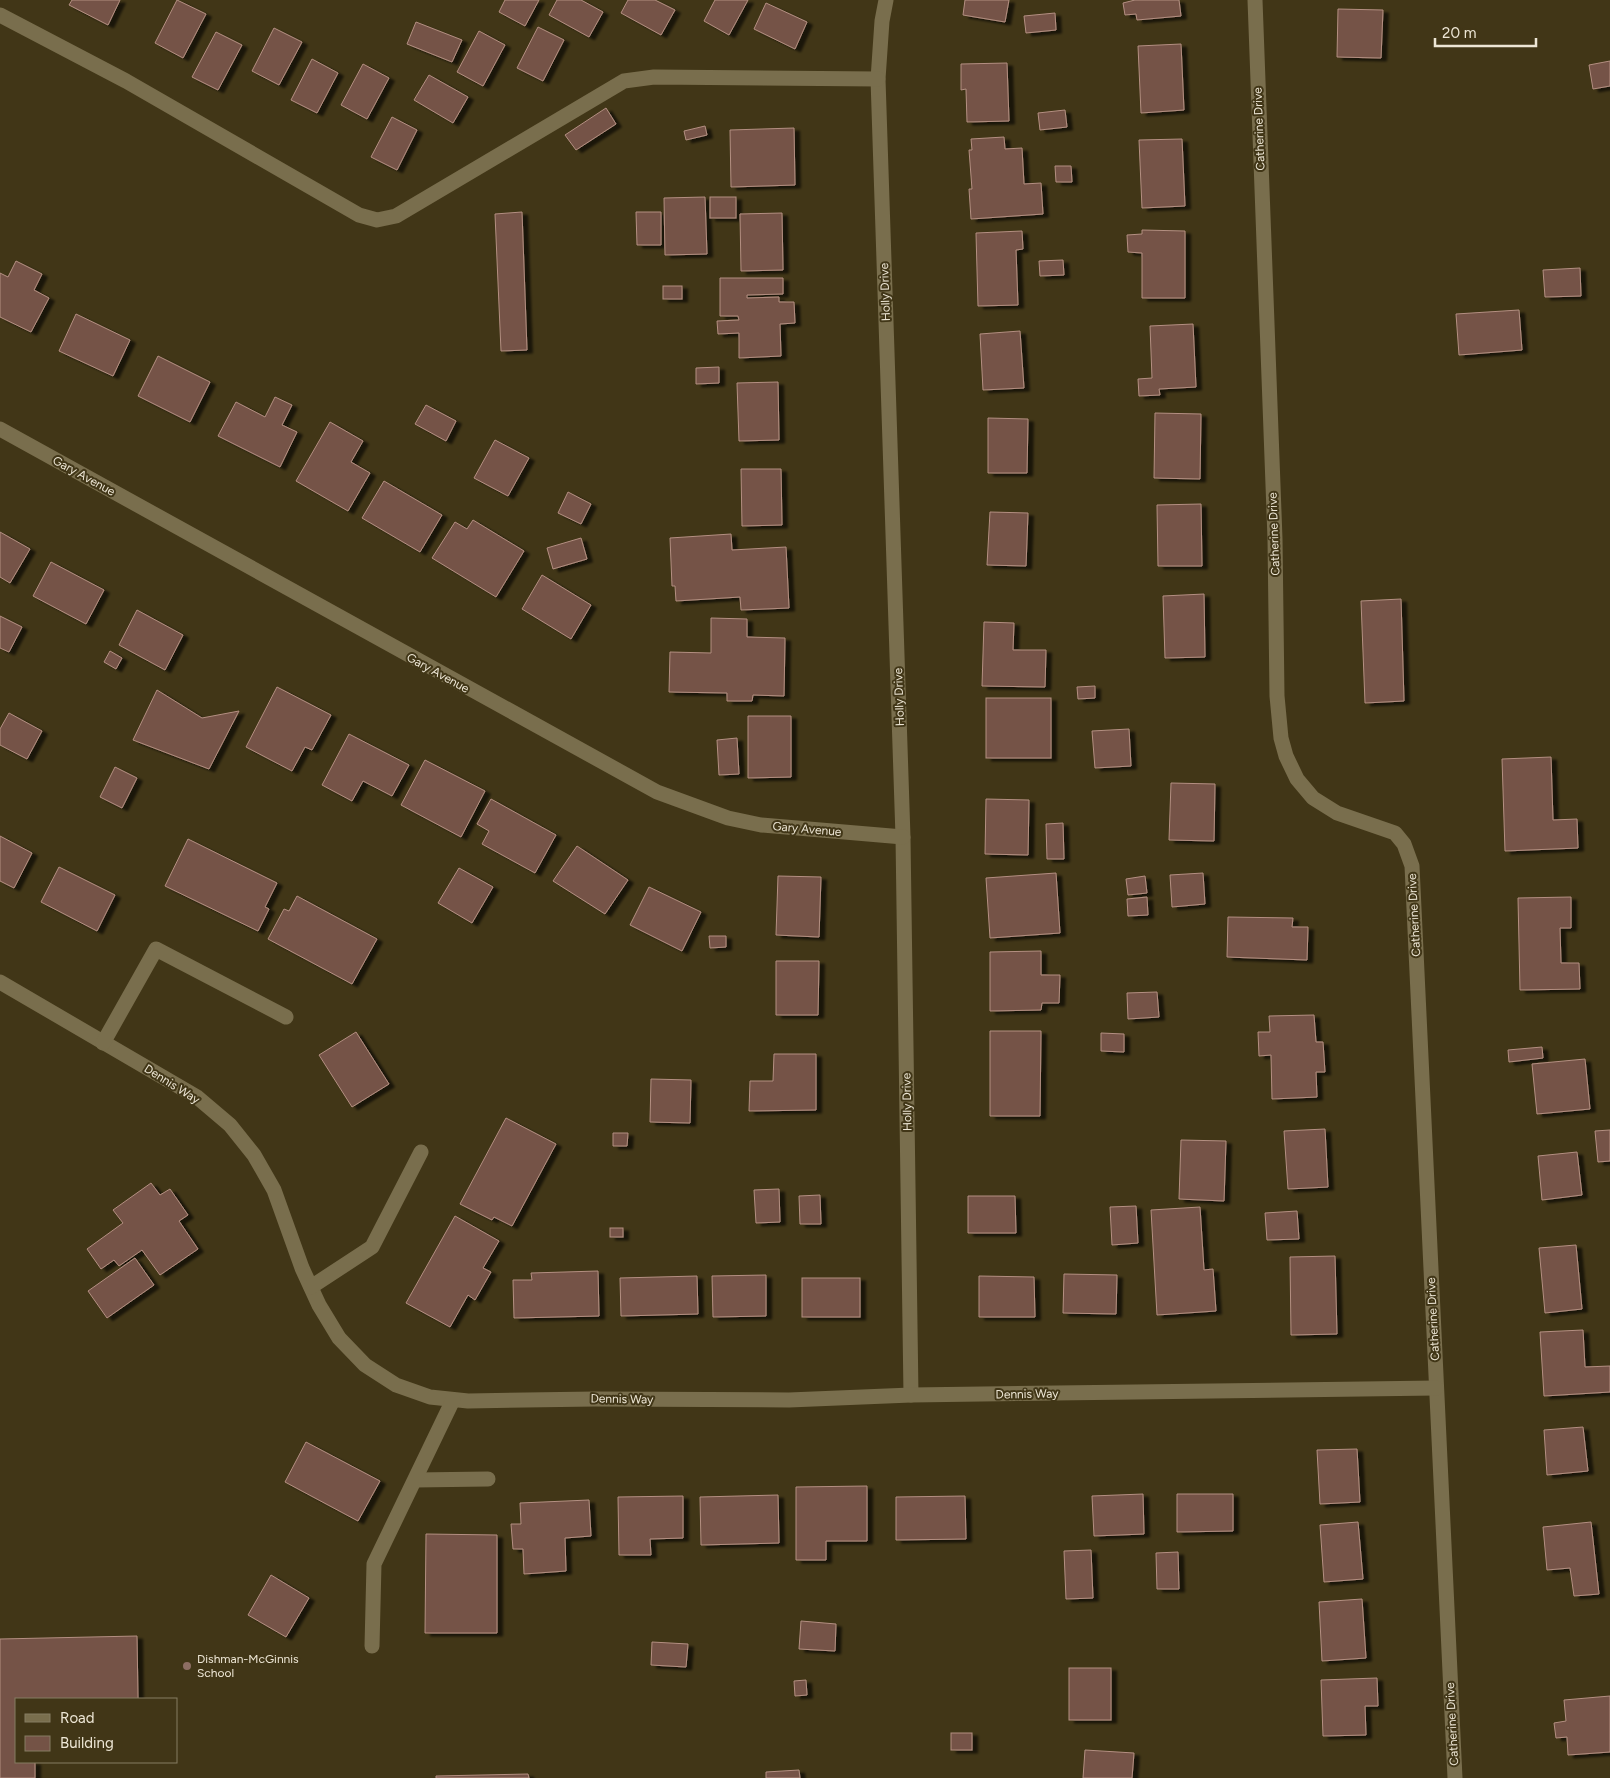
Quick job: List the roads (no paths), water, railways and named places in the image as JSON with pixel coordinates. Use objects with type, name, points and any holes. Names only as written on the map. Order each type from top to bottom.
[{"type":"street","name":"Holly Drive","points":[[886,0],[882,21],[878,79],[903,837],[911,1395]]},
{"type":"street","name":"Catherine Drive","points":[[1255,0],[1275,539],[1277,696],[1281,738],[1286,756],[1297,779],[1313,798],[1330,810],[1396,834],[1404,844],[1412,866],[1455,1778]]},
{"type":"street","points":[[0,15],[126,81],[359,215],[377,220],[396,216],[624,81],[654,77],[878,79]]},
{"type":"street","name":"Gary Avenue","points":[[0,429],[657,792],[728,818],[761,825],[903,837]]},
{"type":"street","points":[[103,1043],[156,949],[286,1017]]},
{"type":"street","name":"Dennis Way","points":[[0,982],[197,1098],[230,1125],[254,1155],[274,1190],[311,1287],[319,1305],[339,1338],[365,1365],[396,1385],[430,1397],[453,1400],[789,1400],[911,1395],[1436,1388]]},
{"type":"street","points":[[311,1287],[372,1247],[421,1152]]},
{"type":"street","points":[[372,1646],[374,1564],[453,1400]]},
{"type":"street","points":[[416,1480],[488,1479]]},
{"type":"place","name":"Dishman-McGinnis School","points":[[187,1666]]}]
